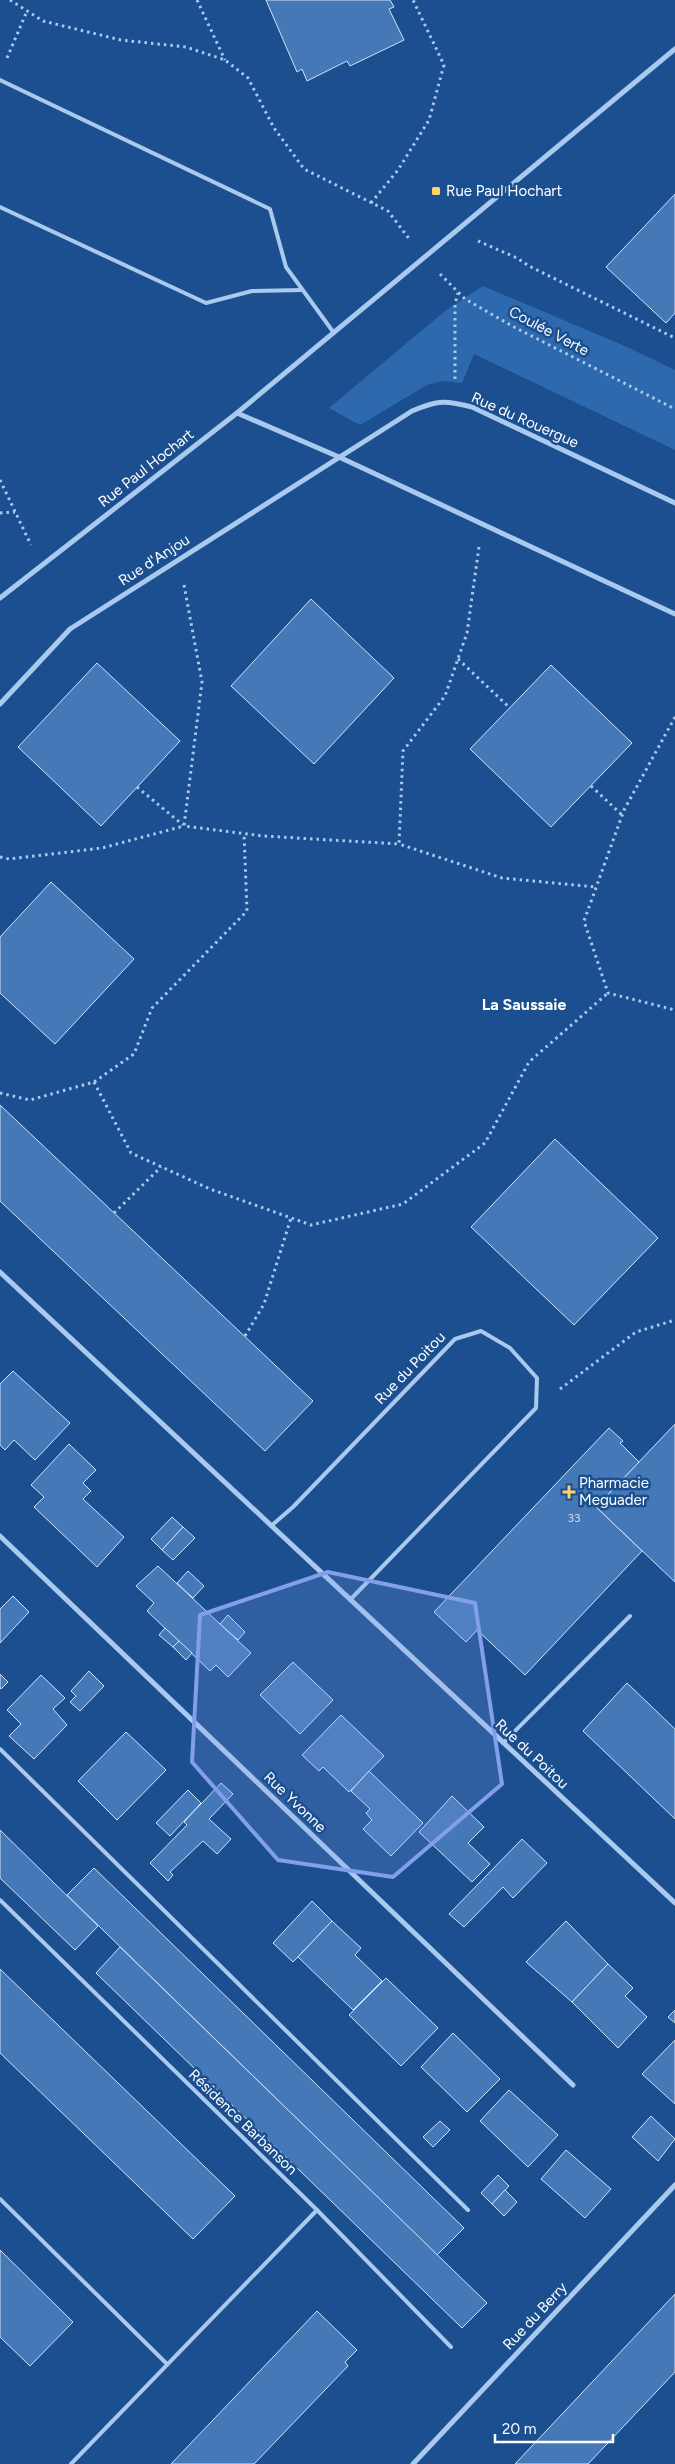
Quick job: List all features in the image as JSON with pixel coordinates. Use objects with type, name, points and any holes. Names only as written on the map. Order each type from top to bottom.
[{"type":"street","name":"Rue Paul Hochart","points":[[0,598],[237,413],[675,49]]},
{"type":"street","name":"Rue du Rouergue","points":[[340,457],[412,411],[436,402],[453,402],[489,415],[675,503]]},
{"type":"street","points":[[237,413],[340,457],[675,614]]},
{"type":"street","name":"Rue d'Anjou","points":[[0,704],[70,629],[340,457]]},
{"type":"street","name":"Rue du Poitou","points":[[0,1272],[675,1904]]},
{"type":"street","name":"Rue Yvonne","points":[[0,1536],[573,2085]]},
{"type":"street","name":"Rue du Berry","points":[[413,2464],[675,2185]]},
{"type":"lane","points":[[0,80],[270,209],[286,267],[334,333]]},
{"type":"lane","points":[[0,206],[206,302],[252,291],[302,290]]},
{"type":"lane","name":"Rue du Poitou","points":[[271,1526],[293,1507],[455,1338],[481,1331],[510,1348],[538,1378],[536,1408]]},
{"type":"lane","points":[[350,1600],[536,1408]]},
{"type":"lane","points":[[502,1744],[630,1616]]},
{"type":"lane","points":[[0,1749],[468,2210]]},
{"type":"lane","name":"Résidence Barbanson","points":[[0,1900],[317,2210],[452,2347]]},
{"type":"lane","points":[[0,2199],[167,2364]]},
{"type":"lane","points":[[71,2464],[317,2210]]},
{"type":"path","points":[[10,0],[43,21],[121,40],[186,47],[225,60]]},
{"type":"path","points":[[197,0],[225,60]]},
{"type":"path","points":[[371,203],[398,170],[429,120],[444,65],[414,0]]},
{"type":"path","points":[[4,65],[27,11]]},
{"type":"path","name":"Coulée Verte","points":[[225,60],[248,78],[274,128],[304,169],[388,211],[424,257],[458,293],[514,327],[675,409]]},
{"type":"path","points":[[473,239],[517,258],[535,269],[675,338]]},
{"type":"path","points":[[453,402],[455,304],[458,293]]},
{"type":"path","points":[[0,480],[41,566]]},
{"type":"path","points":[[0,513],[15,512]]},
{"type":"path","points":[[399,844],[403,751],[445,696],[467,633],[483,524]]},
{"type":"path","points":[[179,558],[202,682],[184,826]]},
{"type":"path","points":[[458,659],[510,708]]},
{"type":"path","points":[[608,993],[584,921],[622,815],[674,720]]},
{"type":"path","points":[[591,786],[622,815]]},
{"type":"path","points":[[137,787],[184,826]]},
{"type":"path","points":[[0,857],[9,859],[102,848],[184,826],[244,833],[399,844],[502,878],[596,887]]},
{"type":"path","points":[[0,1093],[30,1100],[94,1082],[134,1054],[152,1008],[247,911],[244,833]]},
{"type":"path","points":[[608,993],[675,1010]]},
{"type":"path","points":[[94,1082],[131,1153],[210,1189],[311,1225],[403,1204],[485,1143],[530,1062],[608,993]]},
{"type":"path","points":[[114,1214],[161,1167]]},
{"type":"path","points":[[244,1336],[264,1304],[292,1218]]},
{"type":"path","points":[[536,1408],[636,1332],[675,1320]]},
{"type":"highlighted area","points":[[328,1572],[475,1603],[502,1784],[393,1877],[278,1860],[192,1762],[200,1615]]},
{"type":"shaded area","points":[[483,286],[627,347],[675,370],[675,450],[474,354],[462,383],[442,381],[427,385],[360,425],[329,408],[445,311]]},
{"type":"building","points":[[266,0],[390,0],[394,7],[389,9],[404,40],[350,66],[347,61],[307,81],[302,69],[297,72]]},
{"type":"building","points":[[675,194],[675,313],[666,323],[606,267]]},
{"type":"building","points":[[311,599],[394,678],[314,764],[231,686]]},
{"type":"building","points":[[97,663],[180,741],[101,826],[18,747]]},
{"type":"building","points":[[551,665],[632,743],[551,827],[470,749]]},
{"type":"building","points":[[51,882],[134,959],[55,1044],[0,993],[0,937]]},
{"type":"building","points":[[0,1105],[313,1401],[265,1451],[0,1201]]},
{"type":"building","points":[[555,1139],[658,1238],[574,1325],[471,1227]]},
{"type":"building","points":[[13,1371],[70,1423],[35,1460],[14,1440],[5,1450],[0,1445],[0,1384]]},
{"type":"building","points":[[675,1424],[675,1582],[596,1507]]},
{"type":"building","points":[[609,1428],[623,1441],[620,1443],[639,1462],[596,1507],[642,1551],[525,1675],[477,1630],[466,1642],[434,1612]]},
{"type":"building","points":[[69,1444],[96,1470],[83,1483],[91,1491],[83,1499],[124,1537],[97,1567],[34,1507],[44,1497],[31,1485]]},
{"type":"building","points":[[172,1517],[183,1527],[162,1550],[151,1539]]},
{"type":"building","points":[[183,1527],[195,1538],[173,1560],[162,1550]]},
{"type":"building","points":[[158,1566],[251,1653],[228,1677],[216,1665],[210,1671],[147,1611],[154,1603],[136,1586]]},
{"type":"building","points":[[188,1571],[204,1586],[193,1598],[177,1583]]},
{"type":"building","points":[[13,1596],[29,1612],[0,1643],[0,1609]]},
{"type":"building","points":[[228,1615],[245,1632],[238,1640],[220,1624]]},
{"type":"building","points":[[165,1628],[179,1641],[173,1647],[159,1635]]},
{"type":"building","points":[[179,1641],[192,1653],[186,1660],[173,1647]]},
{"type":"building","points":[[293,1662],[333,1700],[300,1734],[260,1695]]},
{"type":"building","points":[[89,1671],[104,1686],[80,1711],[70,1702],[76,1696],[71,1691]]},
{"type":"building","points":[[0,1674],[8,1682],[1,1689],[0,1687]]},
{"type":"building","points":[[41,1675],[65,1698],[53,1709],[67,1725],[34,1759],[9,1736],[21,1724],[7,1710]]},
{"type":"building","points":[[627,1683],[675,1729],[675,1819],[583,1731]]},
{"type":"building","points":[[341,1715],[384,1756],[349,1792],[323,1767],[319,1771],[302,1755]]},
{"type":"building","points":[[126,1732],[166,1770],[117,1820],[78,1781]]},
{"type":"building","points":[[369,1771],[423,1823],[391,1856],[363,1829],[372,1820],[366,1813],[370,1809],[351,1791]]},
{"type":"building","points":[[221,1783],[233,1794],[209,1819],[231,1839],[217,1854],[203,1841],[170,1872],[173,1875],[168,1881],[150,1863],[187,1825],[184,1822]]},
{"type":"building","points":[[188,1790],[201,1803],[170,1836],[156,1823]]},
{"type":"building","points":[[452,1796],[484,1827],[468,1843],[490,1864],[472,1882],[419,1832]]},
{"type":"building","points":[[0,1830],[98,1926],[75,1950],[0,1878]]},
{"type":"building","points":[[522,1839],[547,1863],[513,1898],[503,1887],[464,1927],[449,1914]]},
{"type":"building","points":[[94,1868],[464,2228],[437,2255],[67,1895]]},
{"type":"building","points":[[312,1901],[332,1921],[293,1962],[273,1943]]},
{"type":"building","points":[[332,1921],[361,1948],[355,1955],[382,1981],[353,2010],[298,1957]]},
{"type":"building","points":[[566,1921],[608,1964],[572,2002],[526,1962]]},
{"type":"building","points":[[120,1947],[487,2303],[462,2328],[96,1973]]},
{"type":"building","points":[[608,1964],[633,1988],[625,1996],[647,2017],[618,2048],[572,2002]]},
{"type":"building","points":[[0,1969],[235,2196],[193,2239],[0,2053]]},
{"type":"building","points":[[386,1978],[438,2028],[401,2066],[349,2015]]},
{"type":"building","points":[[675,2010],[675,2023],[668,2017]]},
{"type":"building","points":[[453,2033],[500,2079],[467,2112],[421,2067]]},
{"type":"building","points":[[675,2040],[675,2104],[642,2074]]},
{"type":"building","points":[[509,2090],[558,2135],[528,2167],[480,2121]]},
{"type":"building","points":[[651,2116],[675,2139],[658,2161],[632,2137]]},
{"type":"building","points":[[440,2121],[450,2130],[433,2147],[423,2137]]},
{"type":"building","points":[[566,2150],[611,2189],[585,2218],[541,2179]]},
{"type":"building","points":[[498,2175],[509,2186],[492,2204],[481,2193]]},
{"type":"building","points":[[505,2190],[517,2202],[504,2216],[492,2204]]},
{"type":"building","points":[[0,2250],[73,2322],[30,2366],[0,2337]]},
{"type":"building","points":[[675,2294],[675,2372],[588,2464],[515,2464]]},
{"type":"building","points":[[317,2311],[357,2350],[345,2362],[348,2366],[254,2464],[171,2464]]},
{"type":"place","name":"Rue Paul Hochart","points":[[436,191]]},
{"type":"place","name":"Pharmacie Meguader","points":[[569,1492]]},
{"type":"district","name":"La Saussaie","points":[[524,1004]]}]
